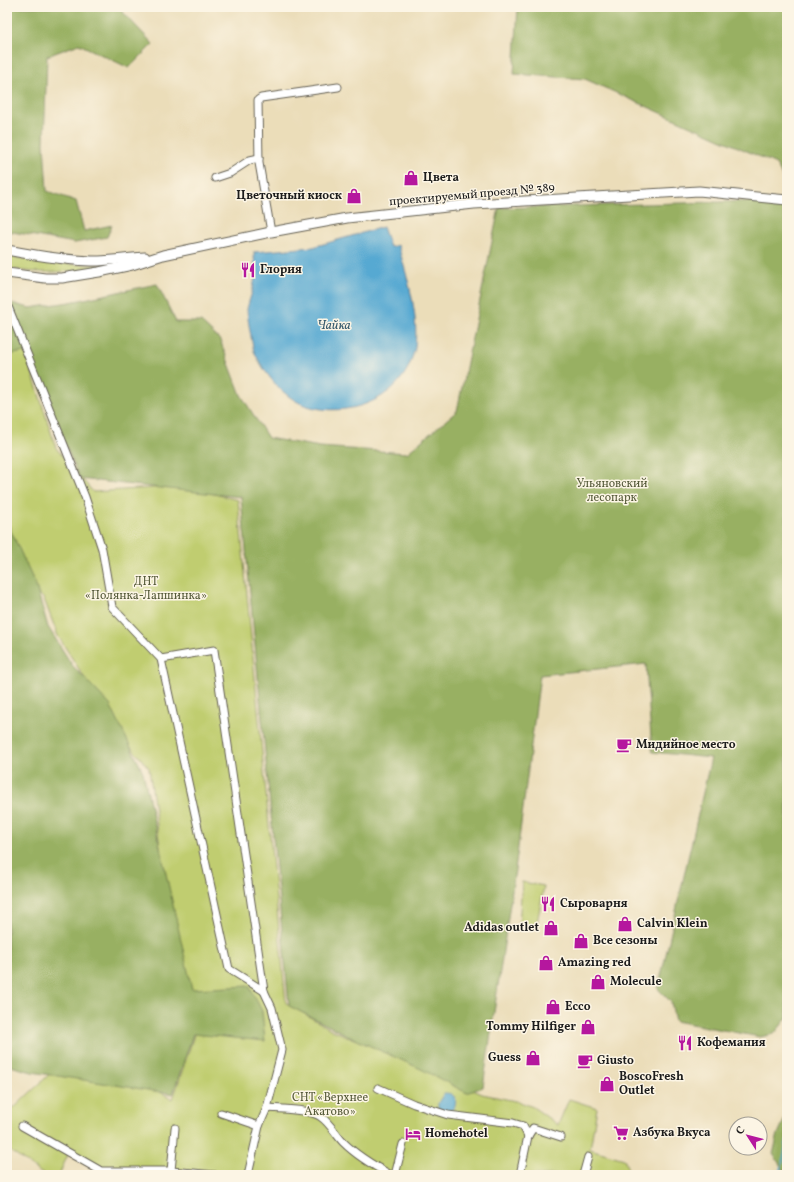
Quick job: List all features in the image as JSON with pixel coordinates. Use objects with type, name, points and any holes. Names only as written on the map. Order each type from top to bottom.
[{"type":"main road","name":"проектируемый проезд № 389","points":[[7,273],[45,278],[62,278],[125,267],[163,255],[271,232],[347,218],[495,203],[700,191],[787,200]]},
{"type":"main road","name":"проектируемый проезд № 389","points":[[7,250],[53,258],[100,261],[163,255]]},
{"type":"street","points":[[271,232],[261,180],[258,100],[261,98],[338,87]]},
{"type":"street","points":[[215,178],[230,173],[250,160],[259,158]]},
{"type":"street","points":[[7,304],[84,497],[102,549],[112,607],[161,658],[229,969],[264,991]]},
{"type":"street","points":[[161,658],[214,650],[264,991],[272,1008],[282,1050],[267,1108],[259,1126],[248,1175]]},
{"type":"street","points":[[378,1088],[414,1104],[448,1115],[513,1123],[523,1126],[528,1136]]},
{"type":"street","points":[[267,1108],[301,1110],[321,1116],[343,1142],[357,1154],[368,1162],[392,1175]]},
{"type":"street","points":[[221,1113],[259,1126]]},
{"type":"street","points":[[22,1126],[101,1171],[171,1172],[215,1175]]},
{"type":"street","points":[[171,1172],[175,1128]]},
{"type":"street","points":[[520,1175],[528,1136],[533,1128],[561,1137]]},
{"type":"street","points":[[395,1175],[403,1144]]},
{"type":"street","points":[[583,1175],[588,1157]]},
{"type":"green space","points":[[7,7],[118,7],[153,44],[129,68],[79,44],[47,56],[44,144],[47,191],[76,201],[84,231],[112,225],[107,237],[75,243],[7,231]]},
{"type":"green space","points":[[518,7],[787,7],[787,183],[785,183],[776,164],[585,79],[514,74]]},
{"type":"green space","name":"Ульяновский лесопарк","points":[[754,201],[787,209],[787,1018],[774,1034],[760,1037],[675,1021],[671,1002],[658,989],[711,758],[652,752],[646,664],[540,675],[516,863],[483,1087],[467,1093],[421,1069],[357,1040],[289,1006],[241,497],[80,479],[25,352],[7,355],[7,302],[30,308],[70,302],[157,284],[176,322],[201,322],[220,340],[241,395],[268,438],[320,447],[407,453],[457,411],[499,208]]},
{"type":"green space","points":[[7,256],[61,263],[115,265],[74,271],[34,272],[7,268]]},
{"type":"green space","points":[[7,294],[56,448],[93,492],[183,486],[238,500],[286,1003],[332,1030],[482,1094],[520,1102],[533,1107],[558,1125],[569,1099],[597,1108],[590,1149],[624,1159],[630,1175],[226,1175],[223,1172],[103,1168],[70,1150],[59,1175],[44,1175],[7,1149],[7,1104],[14,1108],[58,1066],[108,1064],[173,1099],[195,1032],[174,946],[149,768],[122,737],[58,636],[44,599],[7,564]]},
{"type":"green space","points":[[7,522],[36,586],[48,627],[72,665],[110,705],[143,772],[192,989],[249,986],[262,1011],[265,1041],[193,1034],[173,1094],[32,1072],[7,1065]]},
{"type":"green space","points":[[522,882],[544,886],[536,928],[519,925]]},
{"type":"green space","points":[[787,1114],[787,1175],[773,1154],[778,1134]]},
{"type":"water","name":"Чайка","points":[[383,227],[390,247],[398,245],[414,308],[416,334],[415,349],[411,361],[404,375],[394,387],[382,396],[368,403],[354,408],[338,410],[307,406],[298,402],[275,384],[263,368],[254,351],[247,309],[255,279],[254,252],[313,247]]},
{"type":"water","points":[[444,1093],[449,1093],[456,1100],[456,1103],[449,1112],[438,1109],[438,1103]]},
{"type":"waterway","points":[[780,1175],[787,1140]]},
{"type":"place","name":"Цвета","points":[[411,178]]},
{"type":"place","name":"Цветочный киоск","points":[[354,196]]},
{"type":"place","name":"Глория","points":[[248,270]]},
{"type":"place","name":"Мидийное место","points":[[624,745]]},
{"type":"place","name":"Сыроварня","points":[[548,904]]},
{"type":"place","name":"Calvin Klein","points":[[625,924]]},
{"type":"place","name":"Adidas outlet","points":[[551,928]]},
{"type":"place","name":"Все сезоны","points":[[581,941]]},
{"type":"place","name":"Amazing red","points":[[546,963]]},
{"type":"place","name":"Molecule","points":[[598,982]]},
{"type":"place","name":"Ecco","points":[[553,1007]]},
{"type":"place","name":"Tommy Hilfiger","points":[[588,1027]]},
{"type":"place","name":"Кофемания","points":[[685,1043]]},
{"type":"place","name":"Guess","points":[[533,1058]]},
{"type":"place","name":"Giusto","points":[[585,1061]]},
{"type":"place","name":"BoscoFresh Outlet","points":[[607,1084]]},
{"type":"place","name":"Азбука Вкуса","points":[[621,1133]]},
{"type":"place","name":"Homehotel","points":[[413,1134]]},
{"type":"park label","name":"ДНТ «Полянка-Лапшинка»","points":[[146,589]]},
{"type":"park label","name":"СНТ «Верхнее Акатово»","points":[[330,1105]]}]
